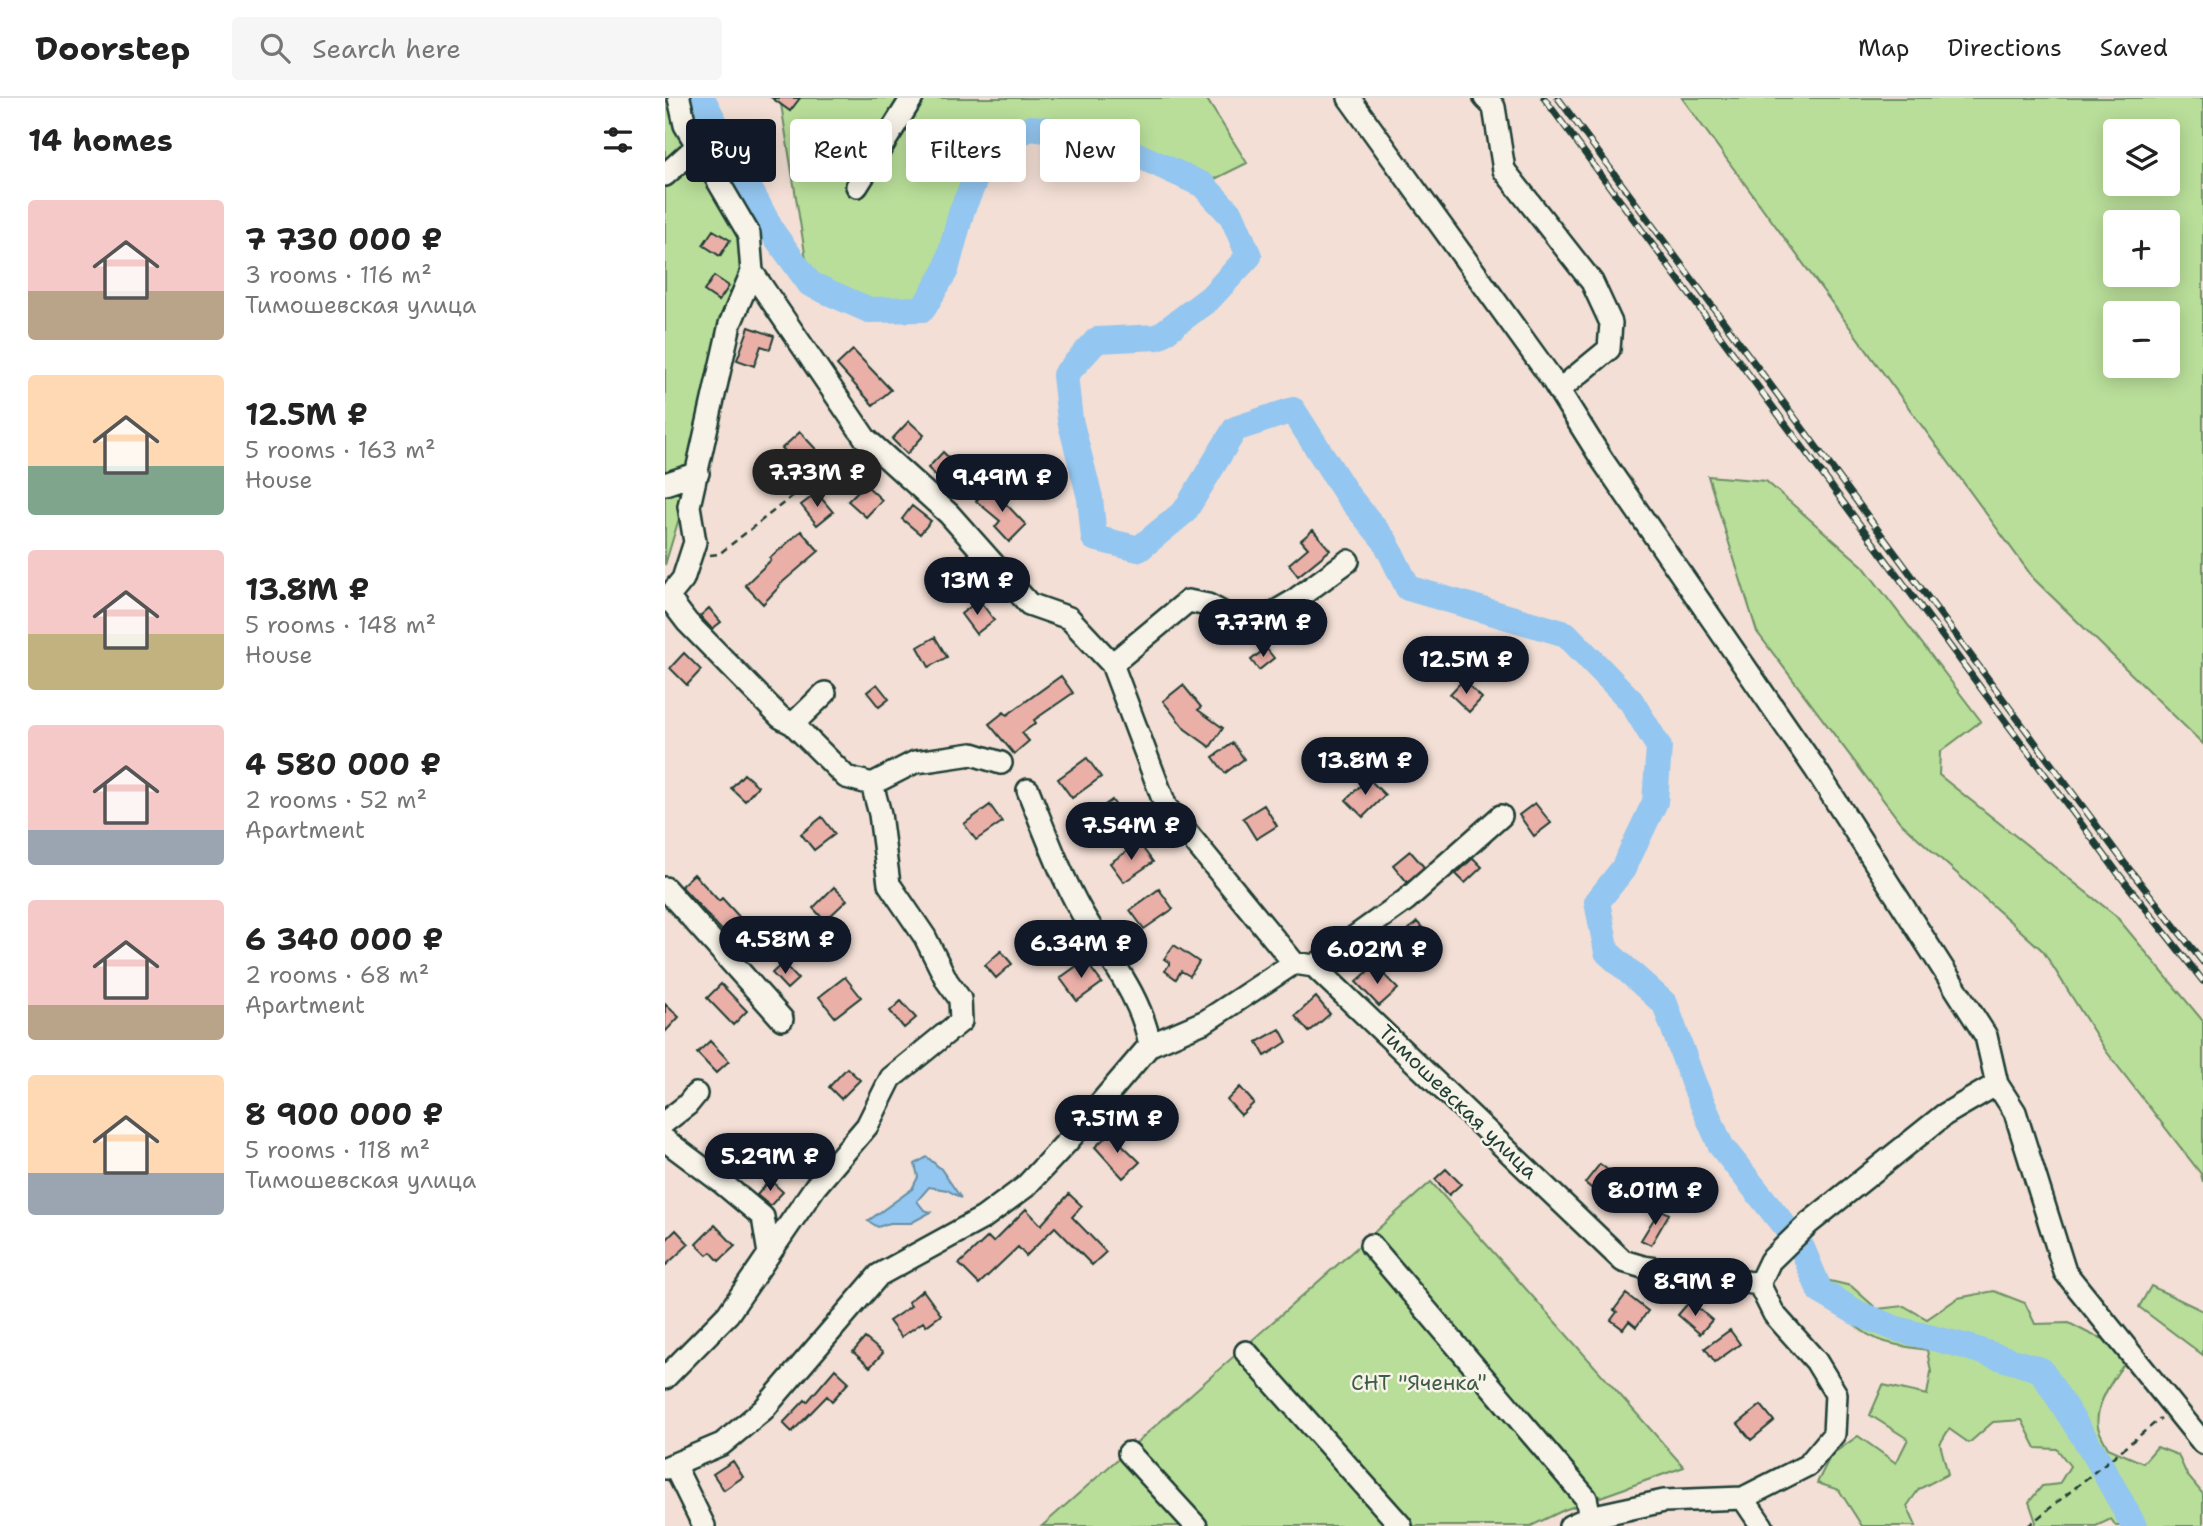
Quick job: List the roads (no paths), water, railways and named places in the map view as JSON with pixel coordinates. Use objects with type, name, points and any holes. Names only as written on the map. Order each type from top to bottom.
[{"type":"street","points":[[679,98],[686,127]]},
{"type":"street","points":[[857,187],[912,98]]},
{"type":"street","points":[[1349,98],[1555,384],[1603,461],[1816,770],[1986,1036],[1997,1084],[2015,1112],[2065,1272],[2203,1443]]},
{"type":"street","points":[[1485,98],[1495,107],[1504,170],[1592,282],[1611,323],[1609,349],[1555,384]]},
{"type":"street","points":[[665,175],[686,156]]},
{"type":"street","points":[[718,182],[749,234],[752,272],[730,324],[689,506],[695,542],[683,579],[666,599],[780,717],[793,724],[846,777],[871,785],[915,762],[972,754],[1001,763]]},
{"type":"street","name":"Тимошевская улица","points":[[752,272],[865,438],[949,514],[1029,604],[1069,618],[1112,664],[1166,807],[1304,964],[1623,1261],[1643,1267],[1759,1284]]},
{"type":"street","points":[[665,484],[698,473]]},
{"type":"street","points":[[1112,664],[1188,601],[1208,605],[1236,620],[1263,619],[1292,602],[1347,561]]},
{"type":"street","points":[[793,724],[825,693]]},
{"type":"street","points":[[665,1378],[728,1314],[815,1187],[867,1126],[891,1078],[961,1021],[960,999],[947,981],[925,937],[888,884],[880,814],[871,785]]},
{"type":"street","points":[[1028,790],[1062,876],[1132,992],[1146,1022],[1150,1045]]},
{"type":"street","points":[[704,1526],[670,1467],[722,1444],[764,1410],[880,1275],[983,1218],[1025,1187],[1150,1045],[1206,1021],[1406,900],[1501,816]]},
{"type":"street","points":[[665,888],[782,1019]]},
{"type":"street","points":[[1371,1245],[1586,1497],[1580,1521],[1664,1500],[1743,1498],[1808,1465],[1834,1434],[1836,1394],[1816,1361],[1775,1314],[1759,1284],[1770,1261],[1809,1223],[1944,1115],[1997,1084]]},
{"type":"street","points":[[665,1122],[687,1105],[696,1094]]},
{"type":"street","points":[[665,1140],[763,1217],[769,1254]]},
{"type":"street","points":[[1246,1352],[1401,1526]]},
{"type":"street","points":[[1129,1453],[1196,1526]]},
{"type":"street","points":[[1743,1498],[1762,1526]]},
{"type":"water","points":[[927,1157],[941,1169],[961,1198],[947,1190],[929,1187],[917,1201],[924,1210],[931,1212],[911,1223],[890,1223],[878,1227],[868,1221],[912,1189],[918,1177],[915,1164]]},
{"type":"waterway","points":[[702,98],[773,233],[810,284],[869,310],[923,309],[946,270],[962,210],[989,147],[1031,128],[1096,136],[1203,185],[1232,216],[1249,256],[1210,298],[1158,337],[1097,340],[1065,375],[1070,420],[1090,498],[1094,538],[1139,549],[1185,511],[1235,429],[1293,410],[1348,496],[1385,541],[1408,588],[1566,634],[1631,701],[1659,747],[1655,802],[1623,869],[1597,902],[1607,952],[1665,1004],[1693,1082],[1721,1146],[1802,1248],[1820,1291],[1859,1314],[1897,1329],[2041,1370],[2097,1458],[2134,1526]]},
{"type":"railway","points":[[1544,98],[2117,872],[2203,981]]},
{"type":"railway","points":[[1558,98],[2126,865],[2203,962]]},
{"type":"park label","name":"СНТ \"Яченка\"","points":[[1419,1383]]}]
